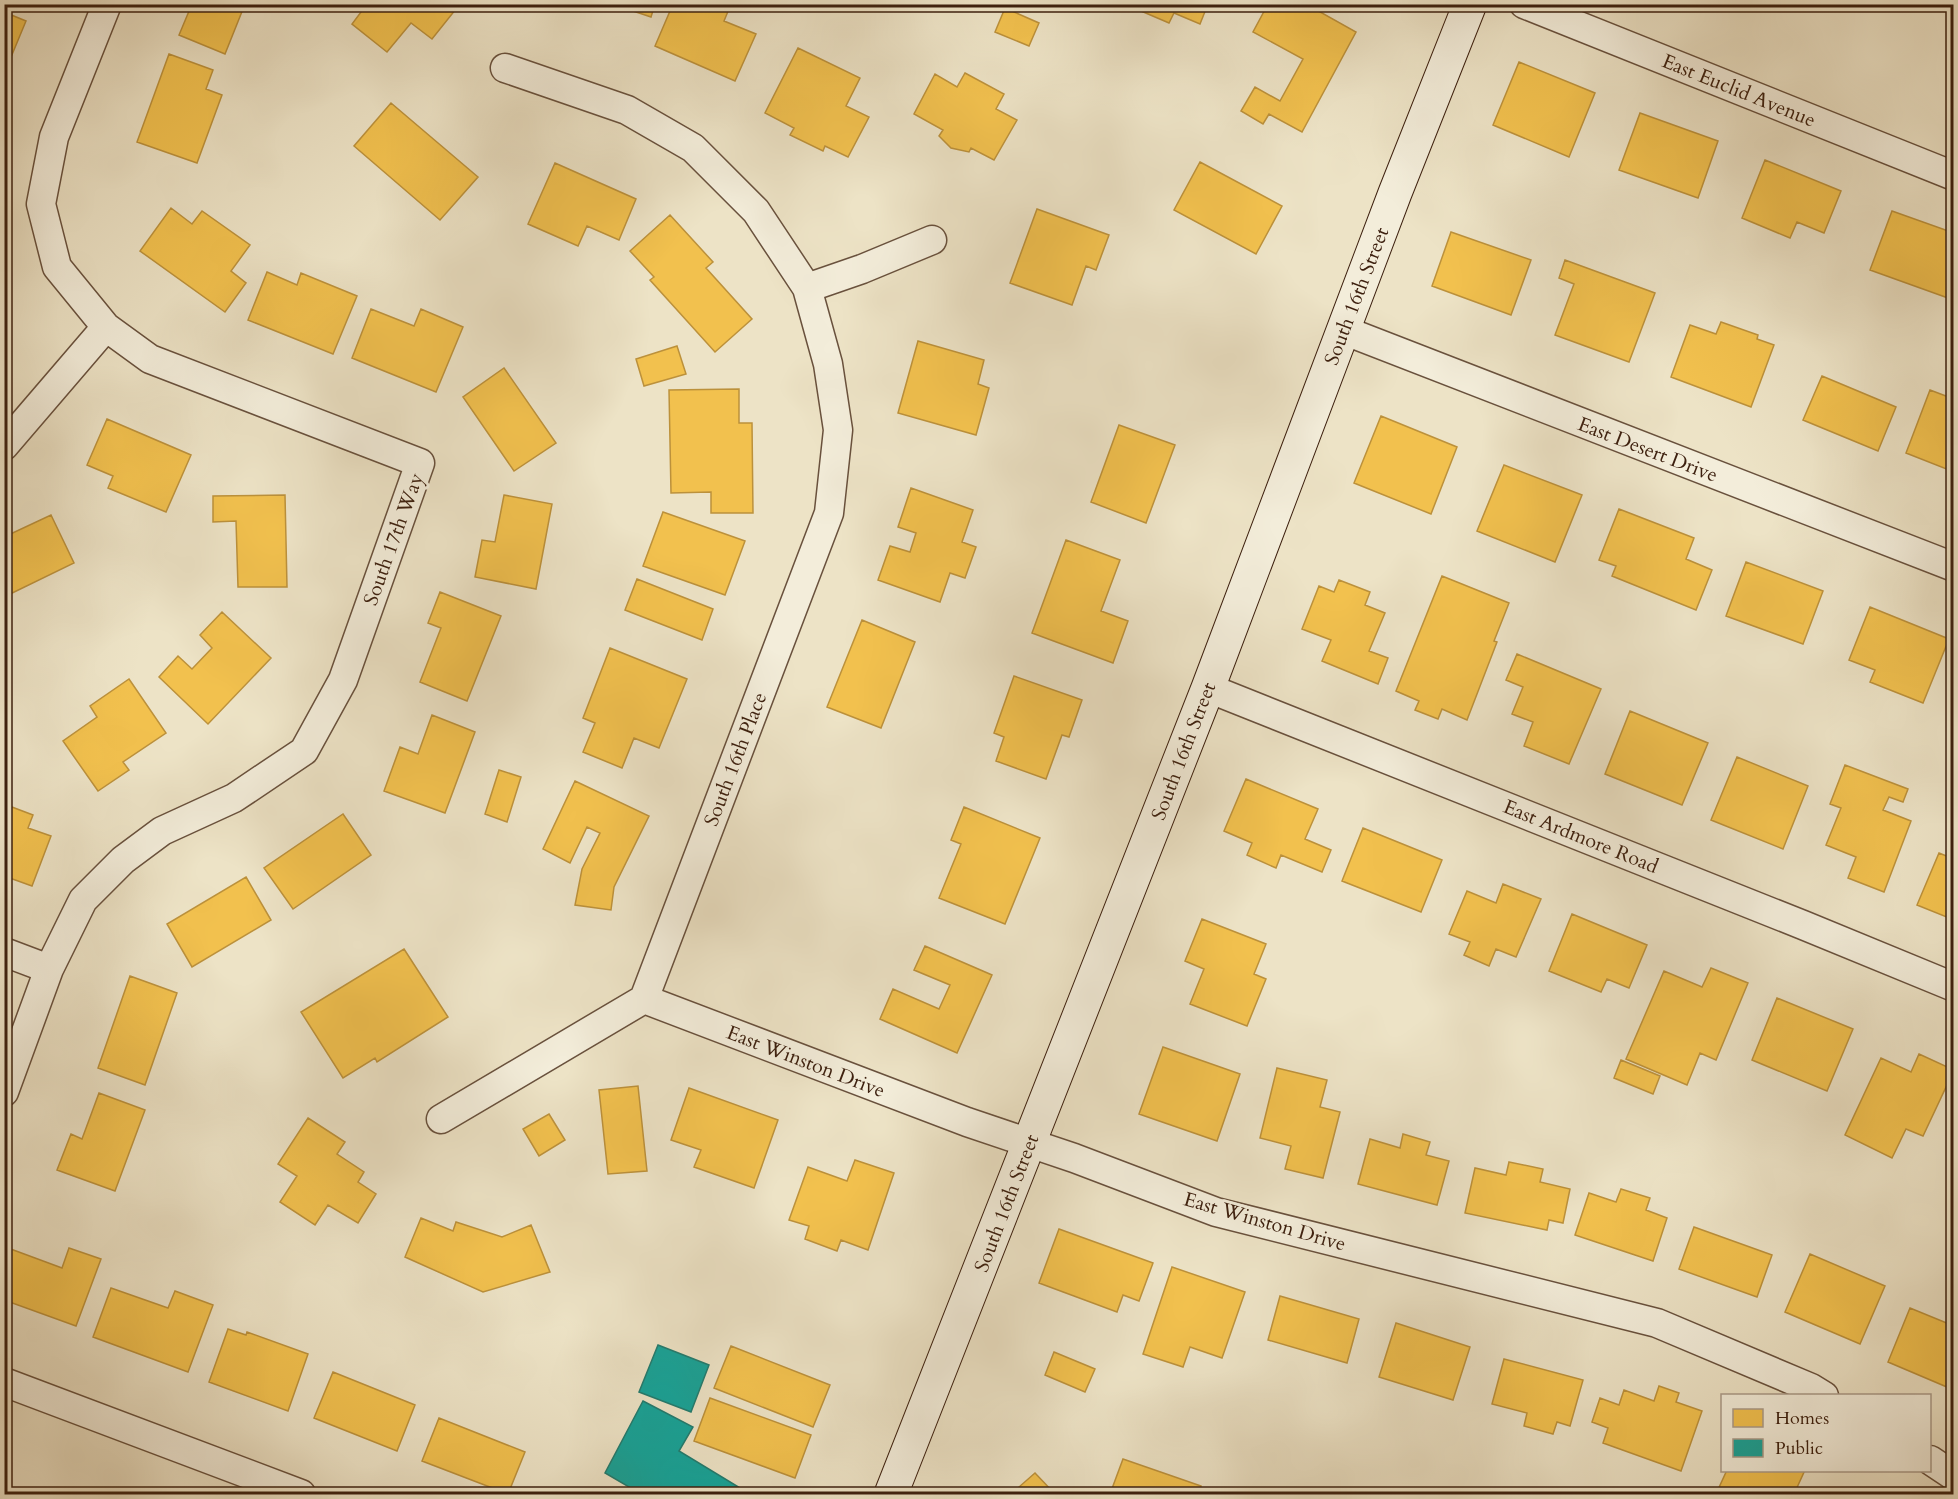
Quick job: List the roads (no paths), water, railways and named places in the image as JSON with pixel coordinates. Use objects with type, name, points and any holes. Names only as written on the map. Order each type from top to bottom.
[{"type":"main road","name":"South 16th Street","points":[[891,1494],[1208,688],[1395,193],[1470,4]]},
{"type":"street","name":"South 17th Way","points":[[4,1092],[49,969],[82,900],[123,860],[162,831],[234,798],[304,751],[343,680],[420,463],[150,359],[106,327],[57,267],[41,204],[54,137],[107,4]]},
{"type":"street","name":"East Euclid Avenue","points":[[1524,4],[1953,176]]},
{"type":"street","name":"South 16th Place","points":[[505,68],[627,110],[693,148],[756,211],[807,288],[828,364],[838,430],[829,513],[644,999]]},
{"type":"street","points":[[807,288],[862,269],[932,240]]},
{"type":"street","points":[[4,446],[106,327]]},
{"type":"street","name":"East Desert Drive","points":[[1343,330],[1953,567]]},
{"type":"street","name":"East Ardmore Road","points":[[1208,688],[1953,987]]},
{"type":"street","points":[[4,952],[49,969]]},
{"type":"street","points":[[441,1119],[644,999]]},
{"type":"street","name":"East Winston Drive","points":[[644,999],[967,1122],[1029,1142],[1216,1212],[1657,1323],[1822,1394]]},
{"type":"street","points":[[4,1382],[301,1494]]},
{"type":"street","points":[[1931,1461],[1953,1476]]}]
